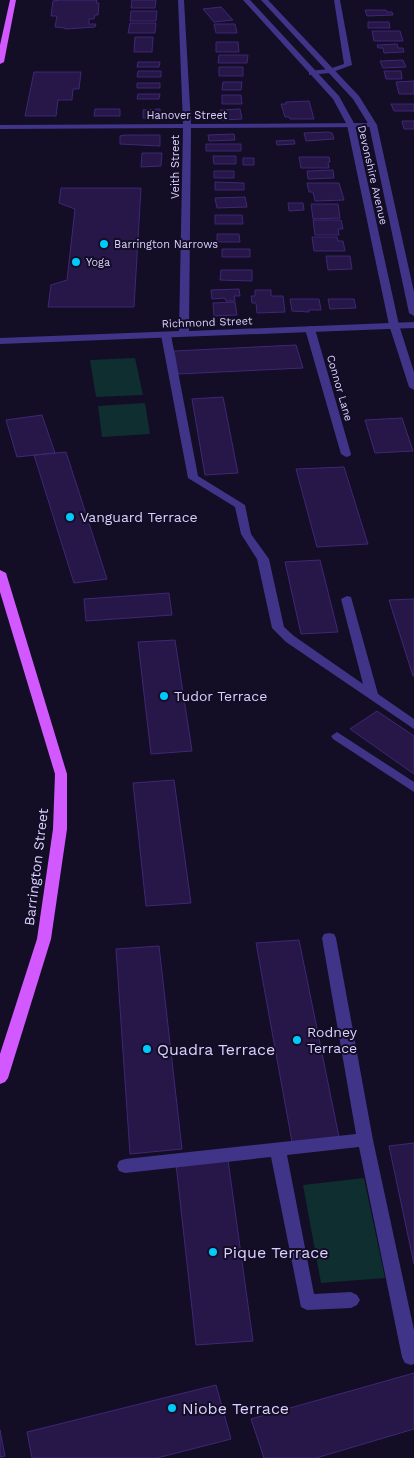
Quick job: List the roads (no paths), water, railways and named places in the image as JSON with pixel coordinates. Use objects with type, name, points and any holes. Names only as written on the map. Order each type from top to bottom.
[{"type":"main road","points":[[0,62],[13,0]]},
{"type":"main road","name":"Barrington Street","points":[[0,573],[61,774],[60,829],[44,939],[0,1078]]},
{"type":"street","name":"Veith Street","points":[[181,0],[187,127],[184,334]]},
{"type":"street","name":"Devonshire Avenue","points":[[246,0],[336,98],[350,125],[394,326],[414,387]]},
{"type":"street","name":"Devonshire Avenue","points":[[264,0],[356,98],[373,125],[414,313]]},
{"type":"street","points":[[312,73],[330,71],[348,65],[337,0]]},
{"type":"street","name":"Hanover Street","points":[[0,127],[373,125]]},
{"type":"street","name":"Richmond Street","points":[[0,341],[414,325]]},
{"type":"street","name":"Connor Lane","points":[[310,329],[346,454]]},
{"type":"street","points":[[166,335],[192,478],[240,505],[246,534],[263,559],[278,628],[290,639],[372,694],[383,705],[414,725]]},
{"type":"street","points":[[347,599],[372,694]]},
{"type":"street","points":[[336,736],[414,788]]},
{"type":"street","points":[[328,938],[365,1140],[411,1357]]},
{"type":"street","points":[[125,1166],[365,1140]]},
{"type":"street","points":[[278,1150],[307,1302],[351,1300]]},
{"type":"place","name":"Barrington Narrows","points":[[104,244]]},
{"type":"place","name":"Yoga","points":[[76,262]]},
{"type":"place","name":"Vanguard Terrace","points":[[70,517]]},
{"type":"place","name":"Tudor Terrace","points":[[164,696]]},
{"type":"place","name":"Rodney Terrace","points":[[297,1040]]},
{"type":"place","name":"Quadra Terrace","points":[[147,1049]]},
{"type":"place","name":"Pique Terrace","points":[[213,1252]]},
{"type":"place","name":"Niobe Terrace","points":[[172,1408]]}]
